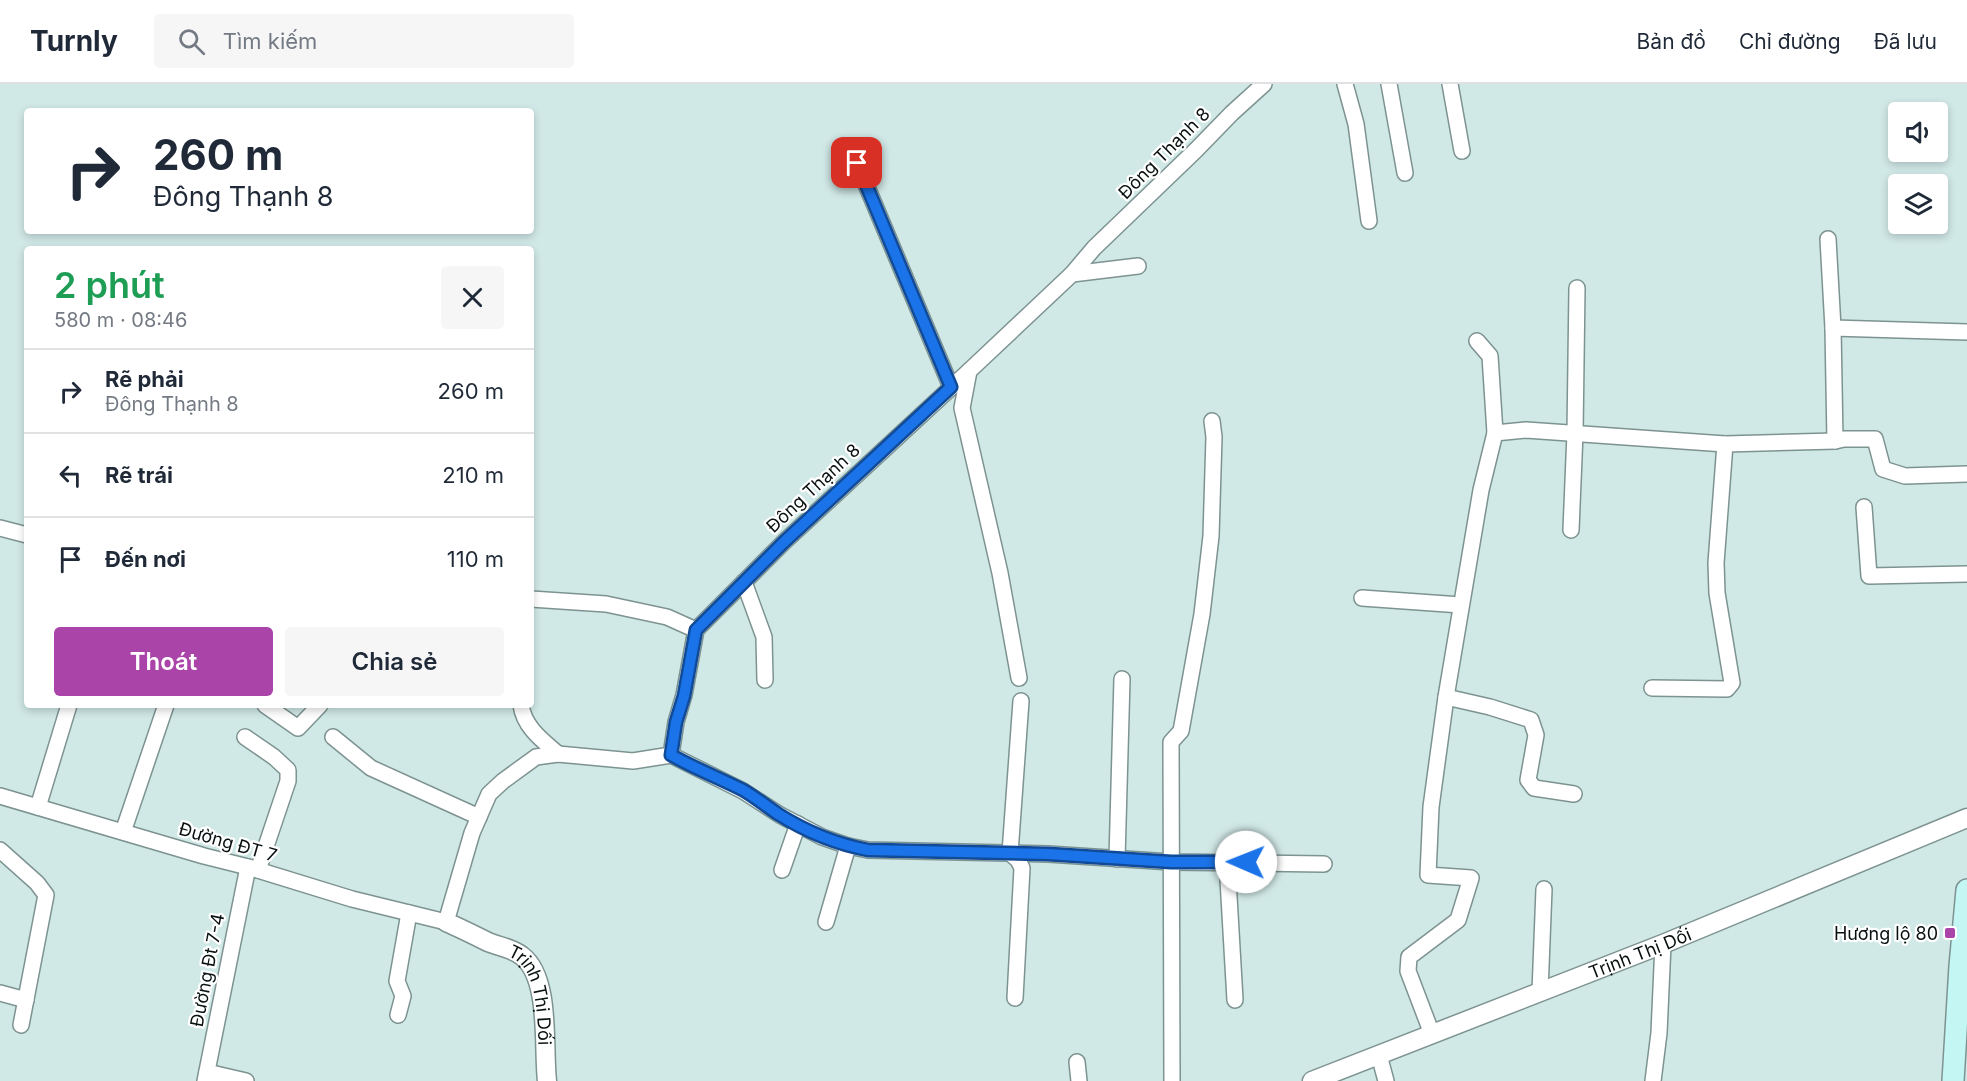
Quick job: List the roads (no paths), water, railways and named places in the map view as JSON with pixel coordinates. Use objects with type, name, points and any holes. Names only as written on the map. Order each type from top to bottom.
[{"type":"main road","points":[[1953,1081],[1967,890]]},
{"type":"street","name":"Đông Thạnh 8","points":[[696,630],[784,542],[1072,274],[1094,248],[1249,90],[1264,84]]},
{"type":"street","points":[[1345,84],[1356,124],[1369,221]]},
{"type":"street","points":[[1389,84],[1405,173]]},
{"type":"street","points":[[1450,84],[1462,151]]},
{"type":"street","points":[[857,163],[951,387]]},
{"type":"street","points":[[1828,238],[1833,328],[1835,441]]},
{"type":"street","points":[[1072,274],[1138,266]]},
{"type":"street","points":[[1570,530],[1575,434],[1577,288]]},
{"type":"street","points":[[1833,328],[1967,332]]},
{"type":"street","points":[[1432,1034],[1408,971],[1409,957],[1458,920],[1471,878],[1428,875],[1431,807],[1446,697],[1481,490],[1495,433],[1490,356],[1477,341]]},
{"type":"street","points":[[969,371],[962,408],[1000,573],[1019,678]]},
{"type":"street","points":[[1172,1081],[1171,742],[1181,731],[1202,614],[1211,536],[1212,422]]},
{"type":"street","points":[[1495,433],[1526,430],[1725,444],[1875,439],[1883,469],[1905,476],[1967,474]]},
{"type":"street","points":[[1652,688],[1727,689],[1732,682],[1717,593],[1716,573],[1725,444]]},
{"type":"street","points":[[1864,507],[1869,576],[1967,574]]},
{"type":"street","points":[[0,528],[24,534]]},
{"type":"street","points":[[744,582],[764,637],[765,680]]},
{"type":"street","points":[[1362,598],[1461,605]]},
{"type":"street","points":[[534,599],[606,604],[667,617],[696,630],[671,755]]},
{"type":"street","points":[[1117,859],[1122,679]]},
{"type":"street","points":[[1446,697],[1490,707],[1531,720],[1536,735],[1528,780],[1534,788],[1574,794]]},
{"type":"street","points":[[1010,853],[1021,701]]},
{"type":"street","points":[[38,807],[68,708]]},
{"type":"street","points":[[123,832],[165,708]]},
{"type":"street","points":[[269,708],[298,728],[317,708]]},
{"type":"street","points":[[521,708],[534,733],[558,754]]},
{"type":"street","name":"Đường Đt 7-4","points":[[206,1076],[253,868],[288,781],[288,770],[245,736]]},
{"type":"street","points":[[333,737],[371,768],[480,817]]},
{"type":"street","points":[[446,922],[465,854],[489,794],[503,781],[536,758],[558,754],[633,761],[671,755],[701,772],[743,790],[780,815],[798,824],[848,846],[868,850],[1048,854],[1171,862],[1324,864]]},
{"type":"street","name":"Đường ĐT 7","points":[[0,796],[253,868],[352,899],[446,922]]},
{"type":"street","name":"Trịnh Thị Dối","points":[[1312,1081],[1663,944],[1967,818]]},
{"type":"street","points":[[782,870],[798,824]]},
{"type":"street","points":[[826,922],[848,846]]},
{"type":"street","points":[[0,850],[46,894],[21,1025]]},
{"type":"street","points":[[1010,853],[1018,860],[1022,868],[1015,998]]},
{"type":"street","points":[[1227,862],[1235,1000]]},
{"type":"street","points":[[1540,992],[1544,889]]},
{"type":"street","points":[[398,1015],[403,996],[397,981],[409,913]]},
{"type":"street","name":"Trịnh Thị Dối","points":[[446,922],[490,943],[511,949],[524,957],[531,965],[537,976],[546,1031],[547,1081]]},
{"type":"street","points":[[1653,1081],[1659,1033],[1663,944]]},
{"type":"street","points":[[0,993],[26,1000]]},
{"type":"street","points":[[1379,1055],[1386,1081]]},
{"type":"street","points":[[1077,1062],[1078,1081]]},
{"type":"street","points":[[206,1076],[246,1081]]},
{"type":"place","name":"Hương lộ 80","points":[[1950,933]]}]
